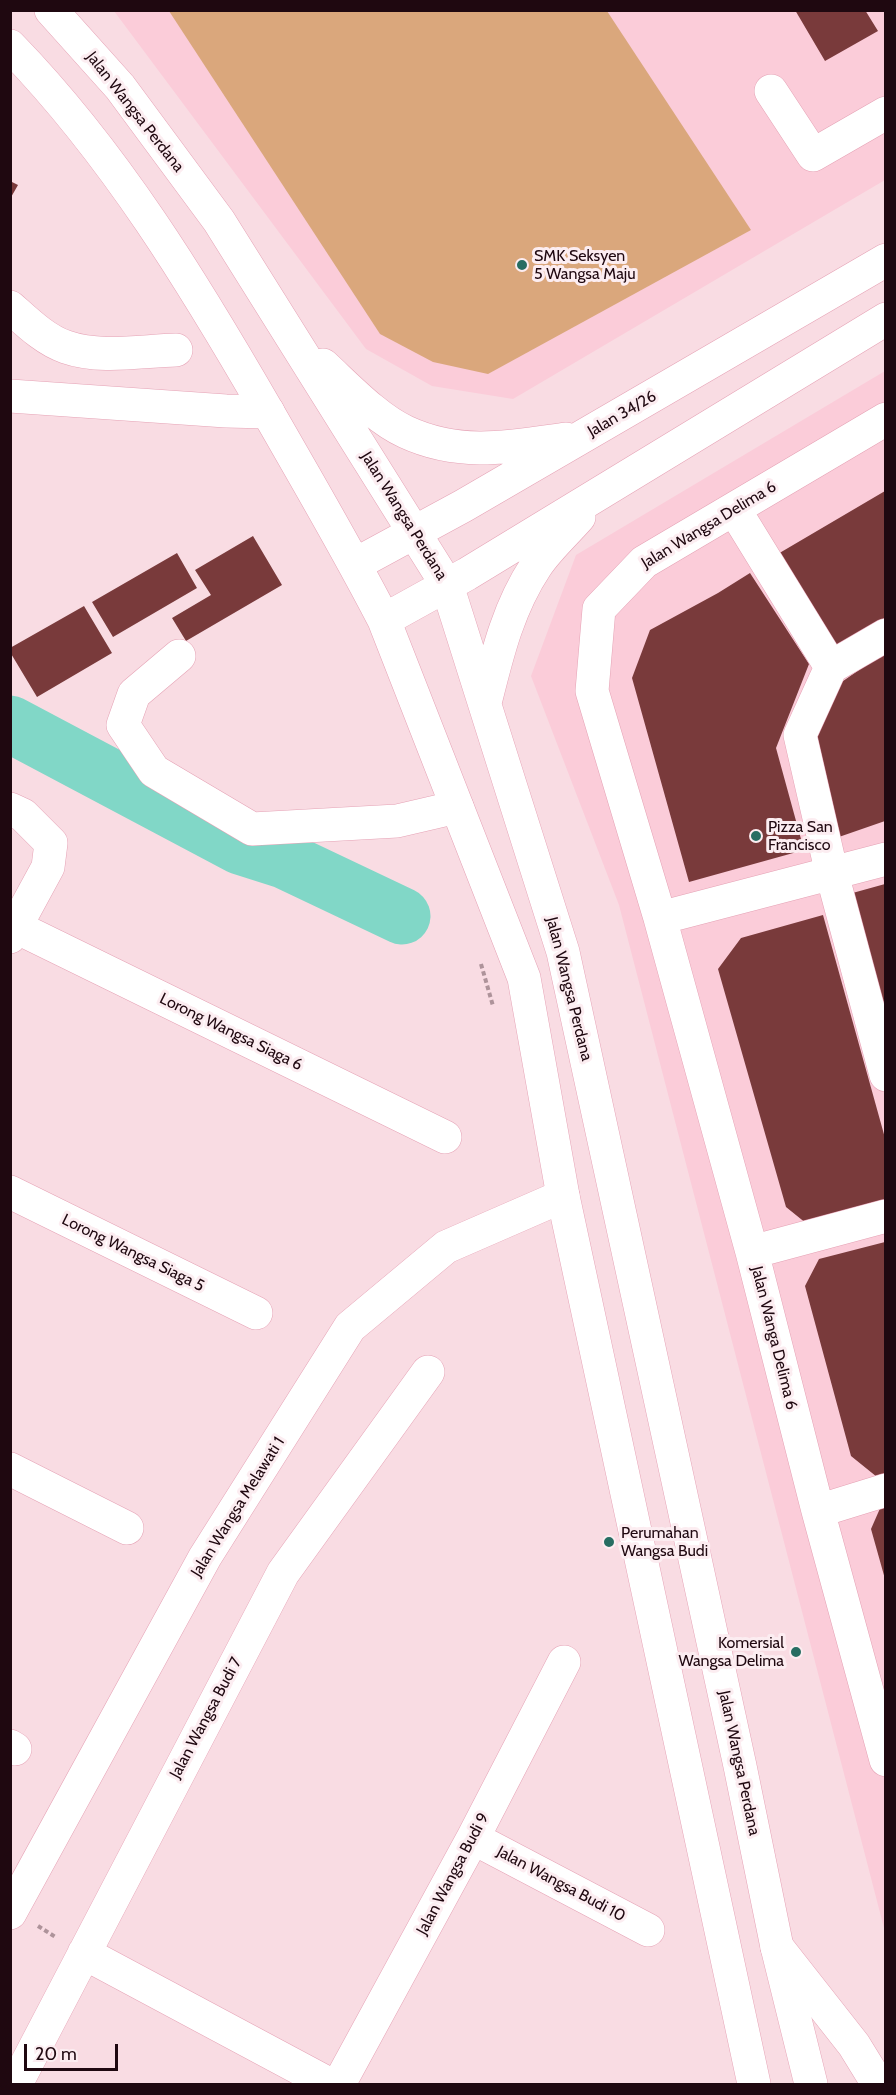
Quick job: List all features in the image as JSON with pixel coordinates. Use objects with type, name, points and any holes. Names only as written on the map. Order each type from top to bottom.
[{"type":"main road","name":"Jalan Wangsa Perdana","points":[[51,10],[120,87],[219,221],[416,532],[447,585],[563,952],[738,1755],[777,1947],[811,2085]]},
{"type":"main road","points":[[10,46],[47,84],[121,180],[208,309],[356,564],[384,620],[524,978],[563,1196],[754,2085]]},
{"type":"main road","points":[[771,91],[813,155],[885,113]]},
{"type":"main road","name":"Jalan 34/26","points":[[356,564],[584,436],[885,260]]},
{"type":"main road","points":[[10,307],[37,331],[65,347],[96,353],[176,350]]},
{"type":"main road","points":[[384,620],[600,494],[885,319]]},
{"type":"main road","points":[[293,338],[371,409],[405,432],[454,447],[498,449],[584,436]]},
{"type":"main road","points":[[10,396],[226,411],[268,411]]},
{"type":"main road","name":"Jalan Wangsa Delima 6","points":[[660,918],[592,691],[599,609],[644,562],[885,418]]},
{"type":"main road","points":[[485,703],[503,633],[537,565],[600,494]]},
{"type":"main road","points":[[734,509],[831,667]]},
{"type":"main road","points":[[885,635],[831,667],[800,735],[832,874],[885,1075]]},
{"type":"main road","points":[[179,656],[134,693],[123,725],[154,771],[252,829],[397,821],[457,807]]},
{"type":"main road","points":[[10,809],[23,815],[51,843],[48,867],[13,932]]},
{"type":"main road","points":[[660,918],[885,859]]},
{"type":"main road","name":"Jalan Wanga Delima 6","points":[[660,918],[752,1252],[885,1760]]},
{"type":"main road","name":"Lorong Wangsa Siaga 6","points":[[13,932],[445,1137]]},
{"type":"main road","name":"Lorong Wangsa Siaga 5","points":[[10,1192],[256,1313]]},
{"type":"main road","name":"Jalan Wangsa Melawati 1","points":[[11,1912],[205,1557],[351,1327],[446,1247],[563,1196]]},
{"type":"main road","points":[[752,1252],[885,1216]]},
{"type":"main road","name":"Jalan Wangsa Budi 7","points":[[16,2085],[283,1573],[429,1372]]},
{"type":"main road","points":[[10,1469],[127,1527]]},
{"type":"main road","points":[[818,1511],[885,1490]]},
{"type":"main road","name":"Jalan Wangsa Budi 9","points":[[339,2085],[473,1838],[564,1662]]},
{"type":"main road","name":"Jalan Wangsa Budi 10","points":[[473,1838],[648,1930]]},
{"type":"main road","points":[[777,1947],[854,2045],[878,2085]]},
{"type":"main road","points":[[84,1953],[328,2085]]},
{"type":"path","points":[[11,1912],[84,1953]]},
{"type":"shaded area","name":"SMK Seksyen 5 Wangsa Maju","points":[[114,11],[885,11],[885,180],[513,399],[432,386],[366,349]]},
{"type":"shaded area","name":"SMK Seksyen 5 Wangsa Maju","points":[[169,11],[607,11],[751,230],[488,374],[433,362],[380,334]]},
{"type":"shaded area","points":[[885,371],[885,1932],[619,905],[531,676],[576,555]]},
{"type":"building","points":[[795,10],[865,10],[878,31],[825,61]]},
{"type":"building","points":[[10,181],[18,185],[10,199]]},
{"type":"building","points":[[885,491],[885,624],[830,657],[771,558]]},
{"type":"building","points":[[253,536],[282,585],[186,641],[172,618],[211,595],[195,570]]},
{"type":"building","points":[[177,553],[197,588],[113,637],[92,602]]},
{"type":"building","points":[[750,573],[809,664],[776,748],[804,850],[689,882],[632,678],[650,630]]},
{"type":"building","points":[[84,606],[112,653],[37,697],[10,652],[10,648]]},
{"type":"building","points":[[885,652],[885,821],[836,838],[810,740],[833,688]]},
{"type":"building","points":[[885,884],[885,1027],[849,894]]},
{"type":"building","points":[[823,915],[885,1138],[885,1208],[812,1228],[786,1207],[718,969],[741,938]]},
{"type":"building","points":[[885,1242],[885,1475],[877,1477],[851,1456],[805,1286],[819,1259]]},
{"type":"building","points":[[885,1497],[885,1579],[871,1529]]},
{"type":"waterway","points":[[10,724],[240,846],[284,860],[402,916]]},
{"type":"place","name":"SMK Seksyen 5 Wangsa Maju","points":[[522,265]]},
{"type":"place","name":"Pizza San Francisco","points":[[756,836]]},
{"type":"place","name":"Perumahan Wangsa Budi","points":[[609,1542]]},
{"type":"place","name":"Komersial Wangsa Delima","points":[[796,1652]]}]
